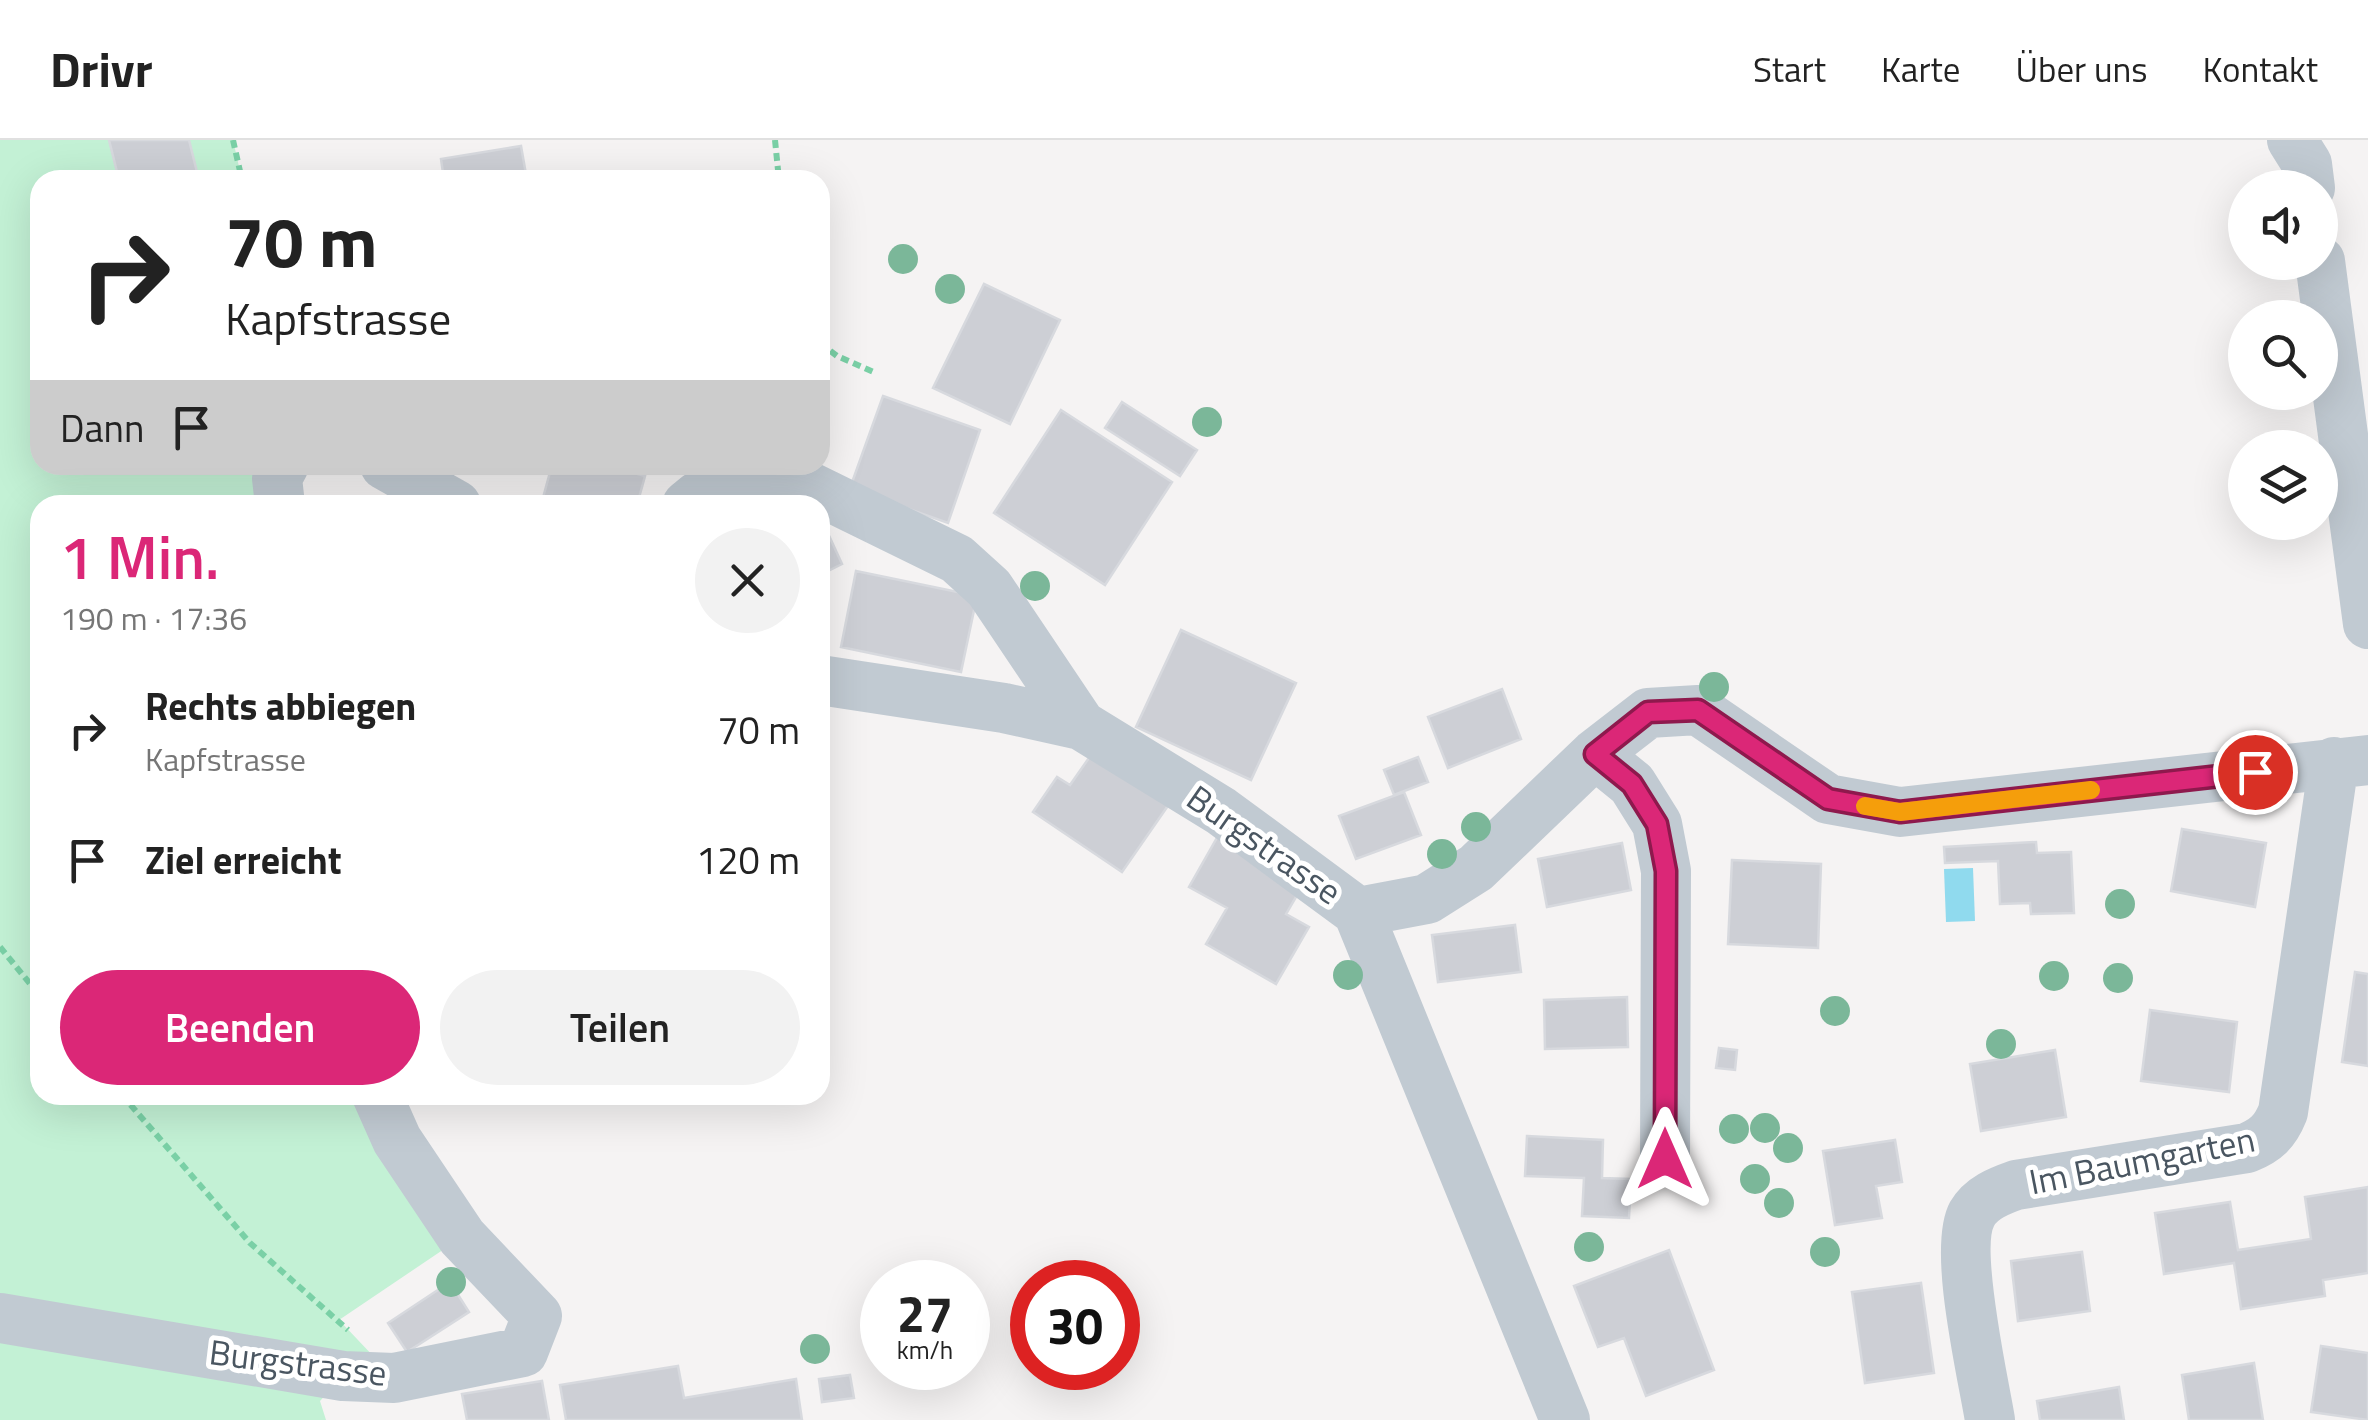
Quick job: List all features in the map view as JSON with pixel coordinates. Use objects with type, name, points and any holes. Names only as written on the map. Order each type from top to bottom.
[{"type":"street","points":[[2292,140],[2308,170]]},
{"type":"street","points":[[2323,280],[2368,624]]},
{"type":"street","points":[[403,475],[438,495]]},
{"type":"street","points":[[703,495],[758,483],[806,486],[825,495]]},
{"type":"street","points":[[830,498],[957,559],[989,588],[1081,725]]},
{"type":"street","name":"Burgstrasse","points":[[830,682],[1004,708],[1081,725],[1222,811],[1358,912],[1565,1420]]},
{"type":"street","points":[[1358,912],[1426,898],[1476,868],[1595,754],[1648,712],[1698,710],[1828,799],[1900,812],[2351,761]]},
{"type":"street","points":[[1595,754],[1632,784],[1657,824],[1666,871],[1665,1159]]},
{"type":"street","name":"Im Baumgarten","points":[[1990,1420],[1964,1251],[1972,1215],[1982,1201],[2016,1186],[2247,1148],[2271,1136],[2283,1112],[2351,761]]},
{"type":"street","name":"Burgstrasse","points":[[0,1318],[343,1376],[394,1378],[524,1352],[537,1316],[462,1237],[396,1140],[381,1105]]},
{"type":"path","points":[[233,140],[240,170]]},
{"type":"path","points":[[775,140],[778,170]]},
{"type":"path","points":[[830,350],[876,374]]},
{"type":"path","points":[[0,947],[30,984]]},
{"type":"path","points":[[131,1105],[250,1242],[394,1378]]},
{"type":"green space","points":[[0,140],[233,140],[240,170],[30,170],[30,475],[283,475],[281,495],[30,495],[30,1105],[382,1105],[462,1237],[339,1320],[394,1378],[343,1376],[320,1401],[326,1420],[0,1420]]},
{"type":"water","points":[[1973,868],[1975,921],[1946,922],[1944,869]]},
{"type":"building","points":[[109,140],[189,140],[196,170],[116,170]]},
{"type":"building","points":[[521,146],[525,170],[443,170],[441,159]]},
{"type":"building","points":[[984,284],[1060,320],[1010,424],[933,388]]},
{"type":"building","points":[[883,396],[980,430],[948,523],[850,488]]},
{"type":"building","points":[[1122,402],[1197,450],[1180,476],[1105,428]]},
{"type":"building","points":[[1061,410],[1172,482],[1105,585],[994,513]]},
{"type":"building","points":[[549,475],[645,476],[640,495],[544,495]]},
{"type":"building","points":[[830,538],[842,564],[830,570]]},
{"type":"building","points":[[856,571],[977,596],[961,672],[841,647]]},
{"type":"building","points":[[1181,630],[1296,683],[1251,780],[1136,727]]},
{"type":"building","points":[[1502,689],[1521,739],[1448,768],[1428,717]]},
{"type":"building","points":[[1098,745],[1174,797],[1122,872],[1033,812],[1057,777],[1070,785]]},
{"type":"building","points":[[1418,757],[1428,782],[1394,795],[1384,770]]},
{"type":"building","points":[[1404,792],[1421,835],[1356,859],[1339,816]]},
{"type":"building","points":[[2182,829],[2266,843],[2255,907],[2171,891]]},
{"type":"building","points":[[1218,836],[1303,885],[1286,914],[1309,927],[1276,984],[1206,944],[1227,908],[1189,887]]},
{"type":"building","points":[[2036,842],[2037,853],[2071,852],[2074,913],[2031,914],[2030,903],[2000,904],[1998,861],[1945,863],[1944,847]]},
{"type":"building","points":[[1622,843],[1631,890],[1547,907],[1538,859]]},
{"type":"building","points":[[1732,860],[1821,864],[1818,948],[1728,944]]},
{"type":"building","points":[[1515,925],[1521,972],[1438,982],[1432,935]]},
{"type":"building","points":[[2355,972],[2368,974],[2368,1066],[2342,1062]]},
{"type":"building","points":[[1627,997],[1628,1047],[1545,1049],[1544,1000]]},
{"type":"building","points":[[2150,1010],[2237,1022],[2229,1092],[2141,1081]]},
{"type":"building","points":[[1719,1048],[1737,1050],[1735,1070],[1716,1068]]},
{"type":"building","points":[[2055,1050],[2066,1117],[1981,1131],[1970,1064]]},
{"type":"building","points":[[1527,1136],[1603,1140],[1602,1178],[1631,1179],[1629,1218],[1582,1216],[1584,1178],[1525,1176]]},
{"type":"building","points":[[1895,1140],[1902,1182],[1876,1186],[1882,1218],[1835,1225],[1823,1151]]},
{"type":"building","points":[[2368,1187],[2368,1273],[2323,1280],[2325,1296],[2241,1309],[2234,1263],[2164,1274],[2155,1213],[2230,1202],[2238,1250],[2311,1239],[2305,1197]]},
{"type":"building","points":[[1669,1250],[1714,1370],[1646,1396],[1624,1338],[1598,1347],[1574,1286]]},
{"type":"building","points":[[2082,1252],[2090,1311],[2018,1321],[2011,1261]]},
{"type":"building","points":[[450,1282],[469,1312],[407,1352],[388,1323]]},
{"type":"building","points":[[1921,1283],[1934,1373],[1865,1383],[1852,1292]]},
{"type":"building","points":[[2321,1346],[2368,1353],[2368,1420],[2311,1412]]},
{"type":"building","points":[[2254,1363],[2263,1420],[2189,1420],[2182,1375]]},
{"type":"building","points":[[678,1366],[684,1398],[796,1379],[802,1420],[566,1420],[560,1385]]},
{"type":"building","points":[[850,1375],[854,1398],[822,1402],[819,1379]]},
{"type":"building","points":[[542,1381],[549,1420],[467,1420],[462,1394]]},
{"type":"building","points":[[2119,1387],[2124,1420],[2040,1420],[2037,1401]]},
{"type":"slow traffic","points":[[1865,806],[1900,812],[2091,790]]},
{"type":"route","points":[[1665,1159],[1666,871],[1657,824],[1632,784],[1595,754],[1648,712],[1698,710],[1828,799],[1900,812],[2255,772]]}]
